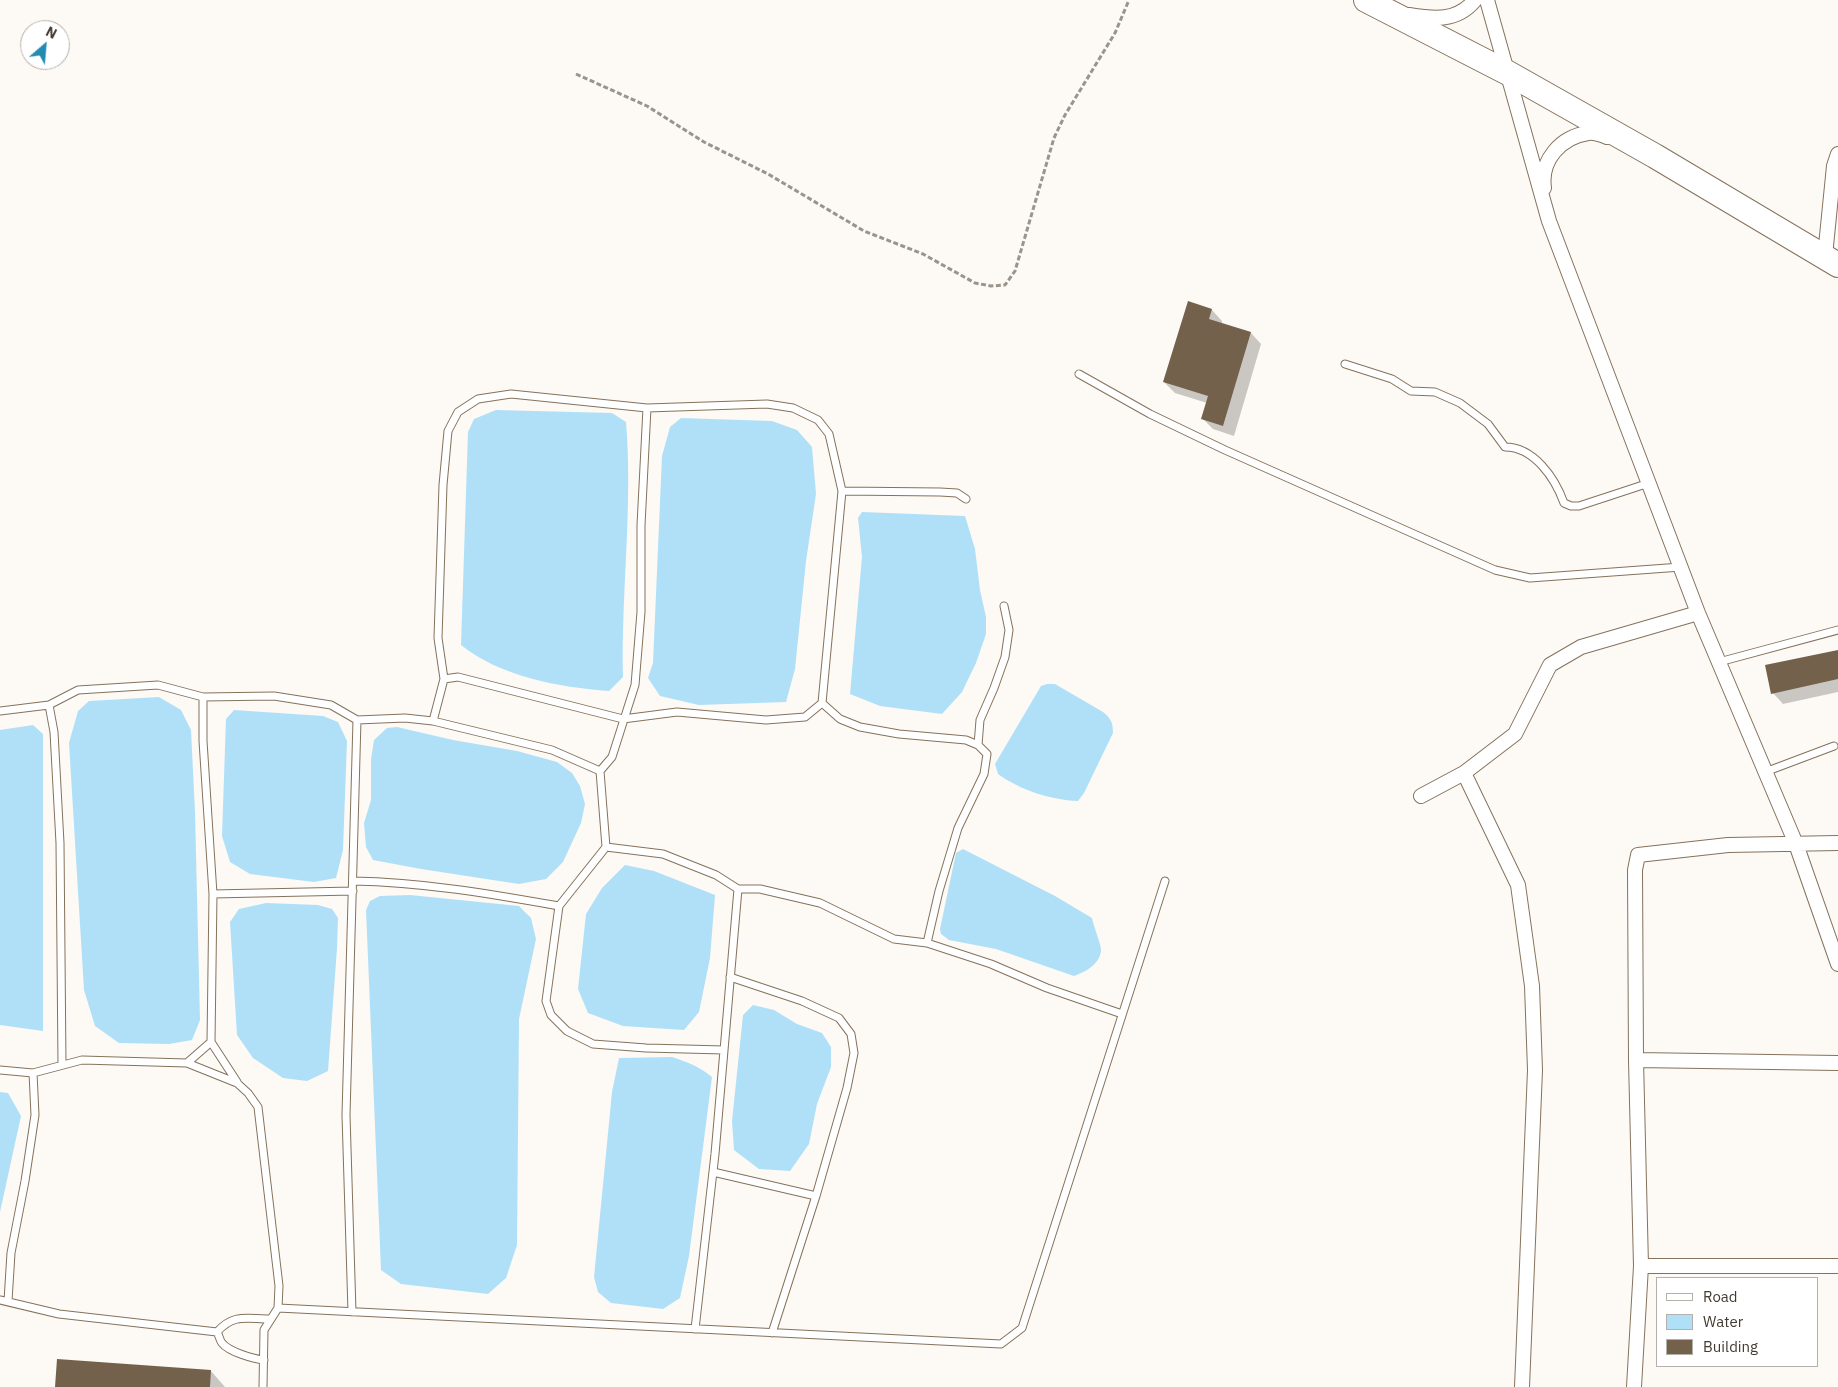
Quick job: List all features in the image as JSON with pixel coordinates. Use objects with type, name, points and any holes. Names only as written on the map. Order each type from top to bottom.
[{"type":"highway","points":[[1375,5],[1508,73],[1655,156],[1831,261]]},
{"type":"street","points":[[1375,5],[1433,19],[1456,15],[1470,6],[1475,0]]},
{"type":"street","points":[[1487,0],[1549,221],[1698,614],[1796,844],[1838,964]]},
{"type":"street","points":[[1549,221],[1543,180],[1546,163],[1556,149],[1568,141],[1589,132],[1617,139],[1655,156]]},
{"type":"street","points":[[1831,261],[1834,166],[1838,154]]},
{"type":"street","points":[[1421,796],[1464,773],[1515,734],[1550,665],[1581,647],[1698,614]]},
{"type":"street","points":[[1464,773],[1518,885],[1532,986],[1535,1070],[1522,1387]]},
{"type":"street","points":[[1634,1387],[1641,1266],[1636,1060],[1635,870],[1638,855],[1728,845],[1838,843]]},
{"type":"street","points":[[1636,1060],[1838,1063]]},
{"type":"street","points":[[1641,1266],[1838,1266]]},
{"type":"lane","points":[[1345,364],[1392,379],[1411,391],[1435,392],[1460,403],[1488,424],[1505,447],[1512,447],[1531,456],[1543,466],[1560,491],[1564,503],[1571,506],[1579,506],[1649,484]]},
{"type":"lane","points":[[1079,374],[1150,414],[1225,450],[1495,570],[1530,578],[1681,567]]},
{"type":"lane","points":[[433,720],[444,679],[438,638],[443,485],[448,432],[458,412],[478,400],[511,394],[647,408],[767,404],[794,408],[818,420],[829,434],[842,491],[822,703],[805,717],[766,720],[676,712],[623,719],[458,677],[444,679]]},
{"type":"lane","points":[[647,408],[642,525],[641,612],[635,685],[612,757],[600,771],[606,847],[559,906],[546,1001],[551,1015],[567,1031],[593,1044],[646,1048],[724,1050]]},
{"type":"lane","points":[[842,491],[940,492],[957,494],[966,499]]},
{"type":"lane","points":[[978,745],[980,720],[994,688],[1004,657],[1009,630],[1004,606]]},
{"type":"lane","points":[[1719,662],[1838,630]]},
{"type":"lane","points":[[0,711],[49,705],[78,690],[158,685],[203,697],[274,696],[331,705],[357,720],[405,718],[433,720],[552,750],[600,771]]},
{"type":"lane","points":[[203,697],[203,742],[213,894],[211,1042],[237,1083],[248,1093],[258,1107],[279,1286],[278,1308],[264,1330],[263,1387]]},
{"type":"lane","points":[[822,703],[840,719],[860,727],[899,734],[966,740],[978,745],[987,754],[984,774],[958,828],[939,891],[927,943]]},
{"type":"lane","points":[[49,705],[54,732],[60,843],[62,1065]]},
{"type":"lane","points":[[352,1312],[346,1115],[357,720]]},
{"type":"lane","points":[[1766,772],[1834,746]]},
{"type":"lane","points":[[606,847],[663,854],[716,875],[738,889],[760,889],[820,903],[894,940],[927,943],[990,964],[1047,988],[1122,1014]]},
{"type":"lane","points":[[353,880],[399,882],[505,896],[559,906]]},
{"type":"lane","points":[[278,1308],[1001,1344],[1022,1328],[1164,881]]},
{"type":"lane","points":[[695,1329],[713,1172],[738,889]]},
{"type":"lane","points":[[213,894],[353,891]]},
{"type":"lane","points":[[730,977],[802,1001],[839,1018],[851,1034],[854,1053],[847,1088],[816,1196],[772,1333]]},
{"type":"lane","points":[[187,1063],[211,1042]]},
{"type":"lane","points":[[0,1070],[33,1073],[82,1060],[187,1063],[237,1083]]},
{"type":"lane","points":[[33,1073],[35,1114],[26,1181],[11,1253],[4,1300],[59,1314],[217,1332]]},
{"type":"lane","points":[[713,1172],[816,1196]]},
{"type":"lane","points":[[217,1332],[224,1324],[234,1318],[270,1319]]},
{"type":"lane","points":[[217,1332],[222,1344],[256,1360],[264,1360]]},
{"type":"path","points":[[576,74],[647,106],[704,142],[768,174],[864,231],[923,254],[975,283],[991,286],[1006,285],[1015,271],[1054,138],[1065,115],[1115,33],[1129,0]]},
{"type":"water","points":[[496,410],[612,413],[626,422],[628,517],[623,677],[609,691],[570,687],[531,679],[494,665],[461,645],[468,432],[474,419]]},
{"type":"water","points":[[681,418],[772,421],[797,430],[812,447],[816,494],[806,561],[795,669],[786,702],[699,705],[660,696],[648,678],[653,663],[662,456],[670,427]]},
{"type":"water","points":[[862,512],[965,516],[975,549],[980,590],[986,617],[986,634],[976,663],[962,692],[942,714],[880,706],[850,694],[862,557],[858,518]]},
{"type":"water","points":[[1055,684],[1103,712],[1112,724],[1113,733],[1084,793],[1078,801],[1057,799],[1016,785],[998,774],[995,764],[1041,686]]},
{"type":"water","points":[[159,697],[181,710],[191,730],[200,1020],[192,1040],[169,1044],[119,1043],[95,1026],[84,990],[69,743],[78,711],[89,701]]},
{"type":"water","points":[[234,710],[323,716],[338,722],[347,741],[343,850],[336,878],[314,882],[250,874],[230,862],[222,836],[226,719]]},
{"type":"water","points":[[33,725],[43,734],[43,1031],[0,1025],[0,730]]},
{"type":"water","points":[[397,727],[453,740],[517,751],[557,762],[572,773],[580,786],[585,804],[581,823],[563,862],[546,879],[519,884],[373,860],[366,847],[364,823],[371,800],[371,759],[374,740],[387,728]]},
{"type":"water","points":[[963,849],[1055,896],[1092,918],[1101,949],[1095,963],[1087,970],[1074,976],[996,949],[949,940],[941,934],[940,929],[956,853]]},
{"type":"water","points":[[625,865],[654,871],[715,895],[710,958],[699,1012],[684,1030],[623,1026],[588,1013],[578,989],[586,914],[602,888]]},
{"type":"water","points":[[410,895],[519,906],[531,918],[536,939],[519,1019],[517,1245],[506,1278],[488,1294],[401,1284],[381,1270],[366,910],[370,901],[380,896]]},
{"type":"water","points":[[266,903],[318,905],[332,909],[338,918],[328,1071],[307,1081],[283,1078],[253,1058],[237,1035],[230,922],[239,909]]},
{"type":"water","points":[[753,1005],[774,1010],[797,1024],[822,1033],[831,1047],[831,1067],[817,1104],[809,1144],[790,1171],[759,1169],[734,1150],[732,1121],[743,1015]]},
{"type":"water","points":[[672,1057],[698,1067],[712,1077],[689,1256],[680,1298],[663,1309],[611,1303],[598,1292],[594,1277],[612,1092],[619,1058]]},
{"type":"water","points":[[0,1092],[8,1093],[21,1116],[0,1212]]},
{"type":"building","points":[[1188,301],[1212,309],[1209,319],[1251,332],[1223,426],[1201,419],[1208,396],[1163,382]]},
{"type":"building","points":[[1838,650],[1838,679],[1771,694],[1765,665]]},
{"type":"building","points":[[57,1359],[211,1370],[210,1387],[55,1387]]}]
